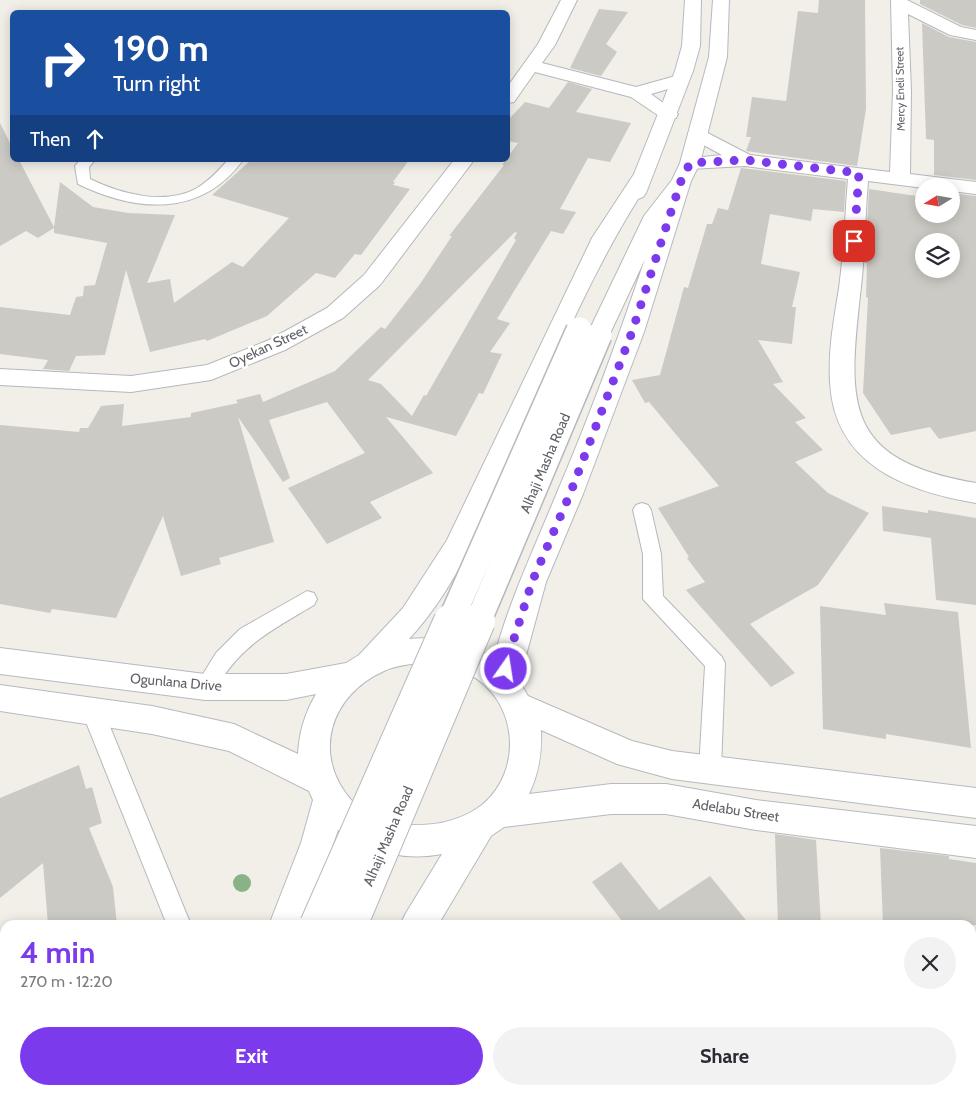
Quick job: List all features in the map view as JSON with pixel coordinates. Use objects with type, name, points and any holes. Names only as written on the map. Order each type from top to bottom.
[{"type":"street","points":[[510,93],[546,45],[570,0]]},
{"type":"street","name":"Alhaji Masha Road","points":[[352,920],[589,333],[642,176],[668,114],[691,46],[693,0]]},
{"type":"street","name":"Alhaji Masha Road","points":[[319,920],[589,333],[654,216],[686,172],[718,57],[721,0]]},
{"type":"street","points":[[899,2],[956,31],[976,35]]},
{"type":"street","name":"Mercy Eneli Street","points":[[899,2],[902,91],[900,178]]},
{"type":"street","points":[[900,37],[956,31]]},
{"type":"street","points":[[531,66],[637,92],[668,114]]},
{"type":"street","points":[[637,92],[680,80]]},
{"type":"street","points":[[698,134],[745,160]]},
{"type":"street","points":[[421,920],[487,819],[515,789],[526,761],[527,733],[511,695],[513,642],[532,582],[570,494],[632,332],[686,172],[745,160],[976,188]]},
{"type":"street","name":"Oyekan Street","points":[[0,377],[131,384],[211,372],[277,346],[335,313],[372,280],[462,162]]},
{"type":"street","points":[[859,173],[853,260],[842,349],[843,395],[848,418],[865,447],[891,468],[945,488],[976,492]]},
{"type":"street","points":[[289,920],[318,843],[323,790],[312,742],[324,705],[413,616],[458,545],[594,255],[642,176]]},
{"type":"street","name":"Ogunlana Drive","points":[[0,661],[205,687],[286,687],[360,670],[396,654],[425,650],[455,654],[481,666],[511,695]]},
{"type":"street","points":[[511,695],[628,754],[672,765],[976,803]]},
{"type":"street","points":[[0,698],[152,720],[234,738],[323,790]]},
{"type":"street","name":"Adelabu Street","points":[[323,790],[357,828],[396,841],[439,841],[487,819],[611,799],[666,799],[756,815],[976,842]]},
{"type":"lane","points":[[86,162],[82,166],[83,181],[104,192],[132,199],[169,200],[199,192],[234,162]]},
{"type":"lane","points":[[642,510],[652,554],[653,599],[715,663],[710,769]]},
{"type":"lane","points":[[205,687],[223,658],[247,635],[307,599]]},
{"type":"lane","points":[[93,712],[177,920]]},
{"type":"building","points":[[819,0],[865,0],[866,109],[857,166],[746,151],[751,137],[746,137],[752,97],[786,101],[798,11],[818,13]]},
{"type":"building","points":[[920,0],[976,0],[976,28],[962,25],[920,4]]},
{"type":"building","points":[[599,9],[628,12],[606,44],[617,52],[601,76],[570,68]]},
{"type":"building","points":[[922,23],[949,37],[976,42],[976,180],[934,175],[934,140],[926,139]]},
{"type":"building","points":[[568,82],[592,89],[576,112],[631,123],[610,162],[588,158],[560,209],[576,212],[563,234],[551,231],[497,319],[510,323],[490,352],[502,354],[483,394],[479,393],[456,436],[386,417],[433,473],[370,502],[382,518],[327,544],[288,488],[365,453],[327,402],[269,420],[290,478],[283,482],[238,417],[274,542],[219,558],[221,564],[181,576],[163,516],[116,618],[52,609],[50,613],[0,604],[0,425],[79,432],[80,428],[88,428],[101,406],[124,404],[122,426],[191,417],[191,413],[238,403],[236,400],[260,394],[263,402],[335,371],[381,327],[385,329],[420,284],[452,236],[449,236],[504,165],[502,165],[504,162],[510,162],[510,154],[518,143],[510,141],[510,118],[525,102],[549,108]],"holes":[[[515,232],[517,233],[514,238],[516,240],[426,396],[424,395],[412,416],[381,384],[368,380]]]},
{"type":"building","points":[[0,123],[10,143],[10,162],[20,162],[54,227],[60,182],[93,207],[128,213],[175,215],[147,283],[170,279],[174,303],[232,262],[243,267],[289,218],[212,195],[249,162],[408,162],[393,182],[395,182],[393,185],[410,189],[361,255],[355,254],[335,278],[316,273],[267,316],[207,341],[205,339],[150,352],[126,270],[105,355],[76,356],[69,371],[43,369],[48,360],[0,354],[0,307],[70,315],[76,297],[83,296],[84,286],[95,285],[107,243],[54,233],[54,228],[38,238],[26,231],[0,246]]},
{"type":"building","points":[[741,168],[846,181],[844,212],[813,209],[811,221],[770,214],[761,264],[800,272],[792,307],[796,307],[792,344],[758,340],[783,382],[773,384],[806,418],[795,422],[823,450],[795,462],[828,493],[869,513],[818,585],[750,624],[795,673],[771,687],[686,590],[705,582],[687,558],[689,557],[658,508],[719,486],[649,402],[645,403],[632,380],[660,375],[684,287],[688,288],[707,224],[712,224],[718,208],[728,210]]},
{"type":"building","points":[[869,189],[915,196],[915,223],[960,223],[960,194],[976,196],[976,431],[939,439],[930,427],[891,435],[863,393],[868,298],[866,297],[867,263],[865,263]]},
{"type":"building","points":[[882,506],[928,513],[928,510],[976,518],[976,605],[936,600],[931,538],[883,531]]},
{"type":"building","points":[[884,603],[958,612],[971,748],[886,734],[886,739],[823,729],[820,606],[886,615]]},
{"type":"building","points":[[79,765],[86,789],[92,787],[102,823],[89,828],[113,887],[116,920],[48,920],[43,863],[0,898],[0,798]]},
{"type":"building","points":[[775,834],[816,840],[821,920],[778,920]]},
{"type":"building","points":[[880,848],[949,856],[949,859],[976,863],[976,920],[883,920]]},
{"type":"building","points":[[621,862],[659,910],[710,876],[746,920],[621,920],[592,882]]},
{"type":"route","points":[[506,669],[532,582],[570,494],[632,332],[681,181],[690,163],[745,160],[859,173],[854,241]]}]
